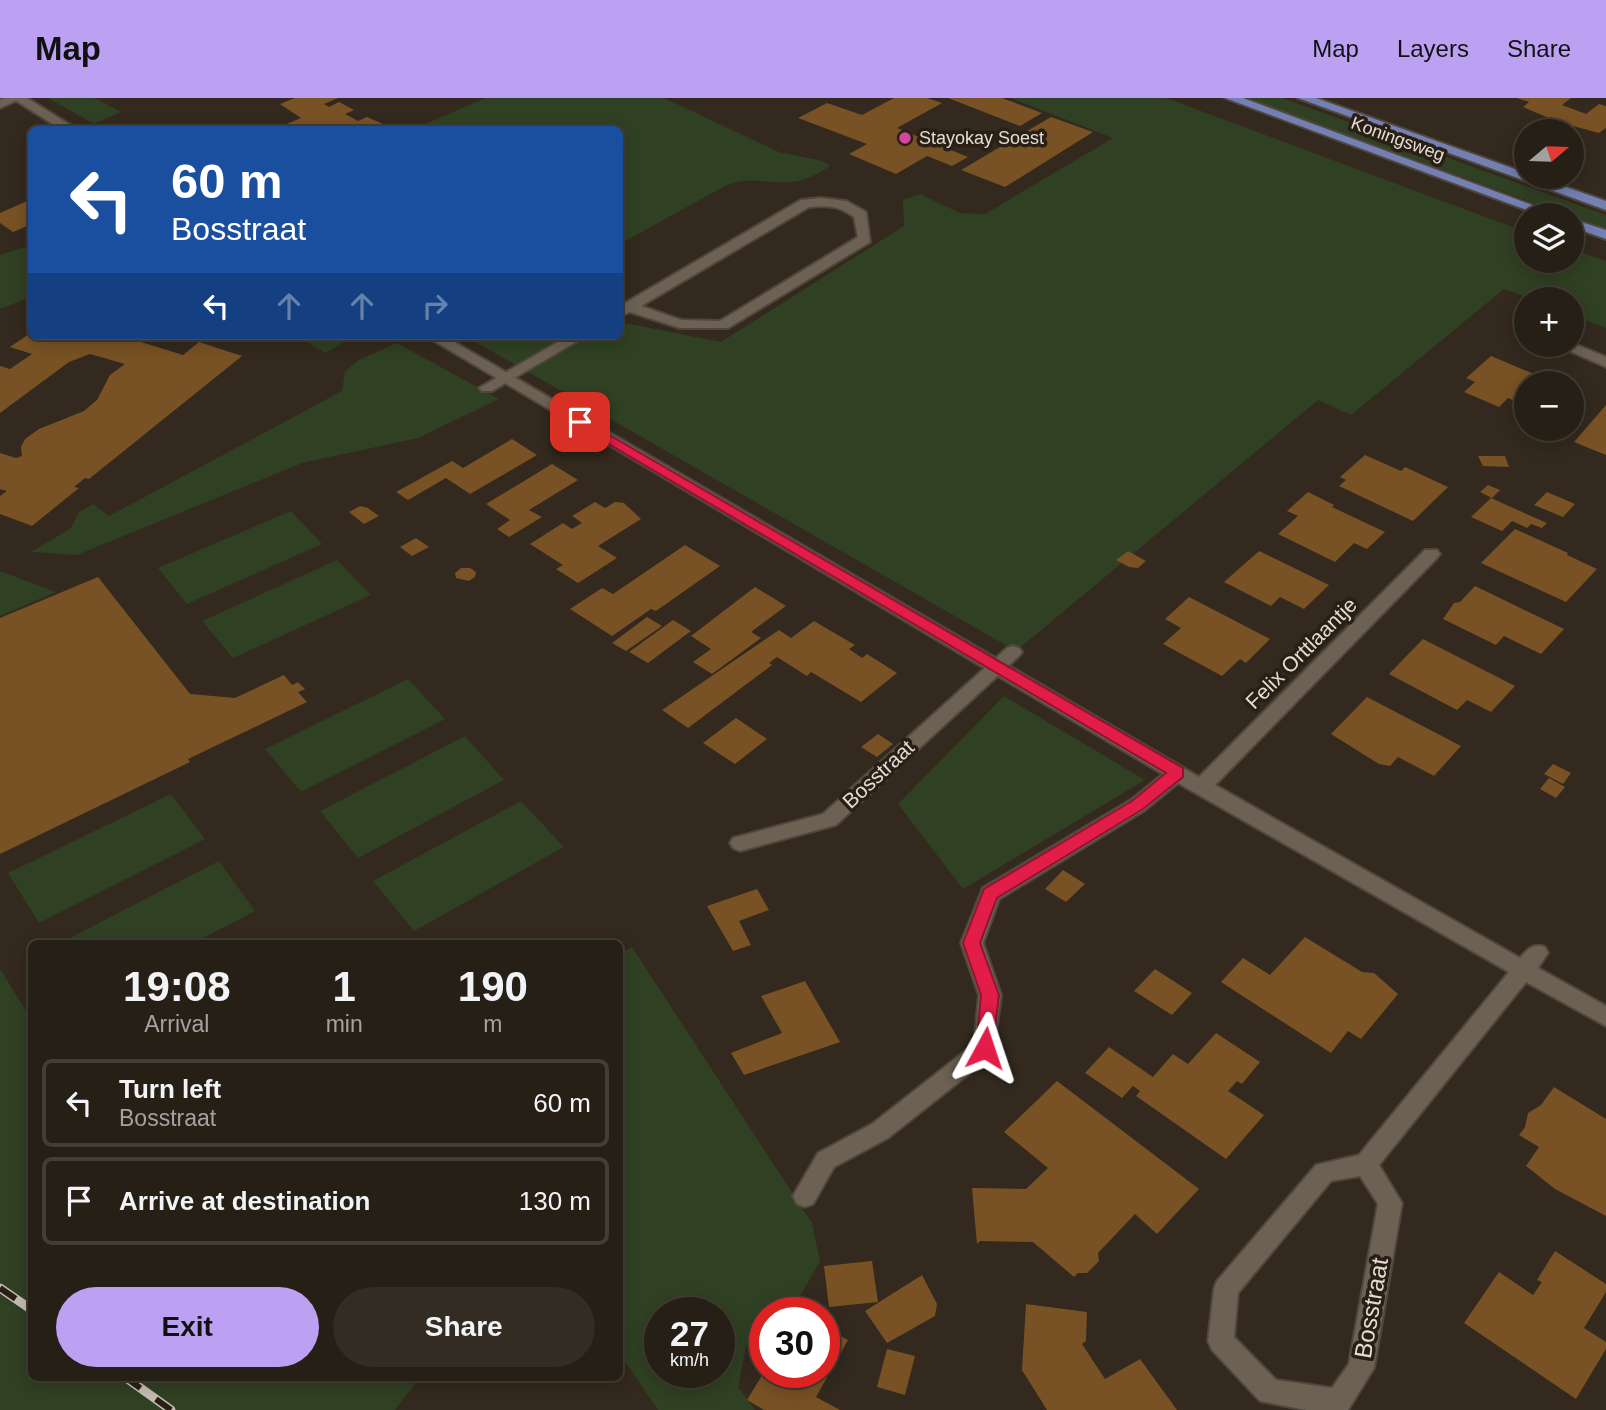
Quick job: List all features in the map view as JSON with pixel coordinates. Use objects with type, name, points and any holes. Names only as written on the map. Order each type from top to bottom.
[{"type":"main road","name":"Koningsweg","points":[[1231,98],[1519,203]]},
{"type":"main road","name":"Koningsweg","points":[[1304,98],[1606,206]]},
{"type":"main road","points":[[1584,227],[1606,235]]},
{"type":"street","points":[[0,104],[17,98],[65,126]]},
{"type":"street","points":[[831,201],[850,206],[861,215],[865,239],[723,325],[680,324],[624,309],[806,204],[831,201]]},
{"type":"street","points":[[440,340],[1177,773],[1531,962],[1606,1017]]},
{"type":"street","points":[[487,388],[572,340]]},
{"type":"street","points":[[1584,353],[1606,362]]},
{"type":"street","name":"Felix Orttlaantje","points":[[1203,785],[1431,554]]},
{"type":"street","name":"Bosstraat","points":[[740,843],[829,820],[1013,652]]},
{"type":"street","points":[[805,1196],[825,1160],[880,1131],[985,1048],[990,995],[972,943],[990,894],[1138,805],[1177,773]]},
{"type":"street","points":[[1366,1164],[1531,962]]},
{"type":"street","name":"Bosstraat","points":[[1366,1164],[1390,1203],[1361,1368],[1338,1402],[1269,1392],[1221,1341],[1226,1289],[1324,1172],[1366,1164]]},
{"type":"green space","points":[[48,98],[95,98],[121,112],[94,124]]},
{"type":"green space","points":[[486,98],[664,98],[779,152],[823,161],[830,166],[800,180],[742,181],[727,185],[623,242],[623,126],[420,126]]},
{"type":"green space","points":[[1011,98],[1166,98],[1514,228],[1514,273],[1584,273],[1584,253],[1606,261],[1606,328],[1584,320],[1584,287],[1514,287],[1514,293],[1504,289],[1351,415],[1318,400],[1016,651],[472,340],[623,340],[623,323],[721,342],[904,226],[903,200],[920,194],[960,213],[985,214],[1113,138]]},
{"type":"green space","points":[[1246,98],[1282,98],[1514,182],[1514,189],[1534,189],[1573,203],[1535,203]]},
{"type":"green space","points":[[1584,207],[1606,215],[1606,229],[1584,221]]},
{"type":"green space","points":[[28,246],[28,298],[0,309],[0,255]]},
{"type":"green space","points":[[304,340],[348,340],[325,353]]},
{"type":"green space","points":[[397,343],[499,399],[418,438],[302,463],[77,555],[31,552],[71,528],[79,512],[93,504],[109,516],[342,391],[345,371],[359,360]]},
{"type":"green space","points":[[291,511],[322,544],[187,604],[158,568]]},
{"type":"green space","points":[[337,560],[371,595],[233,658],[202,621]]},
{"type":"green space","points":[[0,571],[56,592],[0,616]]},
{"type":"green space","points":[[408,679],[445,719],[301,792],[265,749]]},
{"type":"green space","points":[[1004,696],[1145,780],[963,889],[898,804]]},
{"type":"green space","points":[[465,736],[504,780],[358,858],[320,811]]},
{"type":"green space","points":[[171,794],[205,839],[39,923],[8,873]]},
{"type":"green space","points":[[521,801],[564,847],[414,931],[373,881]]},
{"type":"green space","points":[[219,861],[255,911],[200,940],[66,940]]},
{"type":"green space","points":[[632,947],[812,1223],[820,1261],[802,1293],[798,1297],[749,1297],[749,1343],[746,1346],[738,1387],[755,1410],[658,1410],[623,1358],[623,952]]},
{"type":"green space","points":[[0,969],[28,1014],[28,1381],[417,1381],[395,1410],[0,1410]]},
{"type":"building","points":[[295,98],[338,98],[324,104],[329,107],[339,102],[354,110],[345,114],[358,121],[367,117],[383,124],[282,126],[301,118],[280,104]]},
{"type":"building","points":[[894,98],[927,98],[942,103],[897,128],[968,157],[952,166],[927,156],[896,174],[849,154],[867,144],[798,118],[827,103],[862,115]]},
{"type":"building","points":[[948,98],[1002,98],[1042,113],[1020,126]]},
{"type":"building","points":[[1517,98],[1571,98],[1562,105],[1586,114],[1599,104],[1606,106],[1606,128],[1599,133],[1584,129],[1584,119],[1551,119],[1523,107],[1529,102]]},
{"type":"building","points":[[1051,117],[1093,132],[1005,187],[961,170]]},
{"type":"building","points":[[28,201],[28,226],[13,232],[0,223],[0,213]]},
{"type":"building","points":[[28,335],[28,340],[134,340],[183,355],[199,342],[242,356],[89,479],[85,478],[74,487],[79,488],[32,526],[0,514],[0,496],[7,491],[0,489],[0,453],[16,458],[22,456],[21,447],[25,439],[39,429],[84,411],[97,400],[110,375],[125,364],[90,354],[69,362],[0,413],[0,366],[10,369],[32,354],[10,347]]},
{"type":"building","points":[[1491,356],[1527,371],[1514,371],[1514,401],[1508,398],[1499,407],[1464,392],[1475,382],[1466,378]]},
{"type":"building","points":[[1606,405],[1606,455],[1574,442],[1584,441],[1584,430]]},
{"type":"building","points":[[512,439],[537,455],[470,494],[446,478],[408,500],[396,492],[452,461],[463,468]]},
{"type":"building","points":[[1365,455],[1401,471],[1405,467],[1448,487],[1413,521],[1339,486],[1346,480],[1340,477]]},
{"type":"building","points":[[1478,456],[1505,456],[1509,467],[1483,466]]},
{"type":"building","points":[[552,464],[578,480],[529,510],[542,517],[509,537],[497,529],[510,520],[486,504]]},
{"type":"building","points":[[1488,485],[1500,490],[1492,498],[1480,492]]},
{"type":"building","points":[[1308,492],[1334,505],[1332,507],[1385,532],[1367,549],[1354,543],[1335,562],[1278,534],[1298,516],[1287,511]]},
{"type":"building","points":[[1547,492],[1575,504],[1563,517],[1534,505]]},
{"type":"building","points":[[1491,498],[1547,523],[1542,528],[1531,524],[1527,528],[1512,521],[1502,531],[1471,517]]},
{"type":"building","points":[[595,502],[605,508],[615,502],[624,503],[641,519],[598,546],[617,558],[578,583],[556,569],[563,565],[530,544],[563,523],[572,529],[582,523],[572,516]]},
{"type":"building","points":[[360,506],[379,516],[364,524],[349,512]]},
{"type":"building","points":[[1515,529],[1597,569],[1566,602],[1481,563]]},
{"type":"building","points":[[416,538],[429,547],[412,556],[400,547]]},
{"type":"building","points":[[685,545],[720,566],[656,611],[651,609],[612,636],[570,609],[602,588],[613,594]]},
{"type":"building","points":[[1128,551],[1146,561],[1138,568],[1129,567],[1116,560]]},
{"type":"building","points":[[1259,551],[1329,585],[1304,609],[1280,597],[1271,606],[1224,582]]},
{"type":"building","points":[[461,568],[470,568],[476,572],[475,577],[469,581],[456,578],[455,573]]},
{"type":"building","points":[[98,577],[190,694],[235,698],[284,675],[292,685],[298,682],[305,689],[298,692],[307,702],[0,854],[0,618]]},
{"type":"building","points":[[1475,586],[1564,629],[1541,654],[1504,636],[1496,645],[1443,619],[1454,603],[1460,602]]},
{"type":"building","points":[[755,587],[786,606],[751,632],[761,638],[712,674],[693,662],[711,649],[691,636]]},
{"type":"building","points":[[1189,597],[1270,639],[1246,663],[1240,659],[1222,676],[1163,644],[1181,628],[1165,619]]},
{"type":"building","points":[[647,617],[662,626],[626,651],[612,643]]},
{"type":"building","points":[[673,620],[691,631],[648,663],[629,652]]},
{"type":"building","points":[[814,621],[855,645],[849,649],[862,658],[867,654],[897,673],[861,702],[811,672],[807,676],[777,657],[769,663],[772,665],[688,728],[662,710],[779,630],[791,638]]},
{"type":"building","points":[[1423,639],[1515,686],[1491,712],[1467,700],[1457,710],[1389,674]]},
{"type":"building","points":[[1367,697],[1461,746],[1434,776],[1398,757],[1390,766],[1379,764],[1331,734]]},
{"type":"building","points":[[736,718],[767,739],[735,764],[703,743]]},
{"type":"building","points":[[878,734],[893,744],[877,757],[861,747]]},
{"type":"building","points":[[1553,764],[1571,773],[1563,784],[1544,774]]},
{"type":"building","points":[[1549,778],[1565,787],[1556,798],[1540,789]]},
{"type":"building","points":[[1063,870],[1085,884],[1066,902],[1045,889]]},
{"type":"building","points":[[757,889],[769,910],[739,921],[751,945],[733,951],[707,906]]},
{"type":"building","points":[[1305,937],[1362,972],[1374,973],[1398,994],[1361,1039],[1348,1031],[1331,1053],[1221,982],[1243,958],[1270,975]]},
{"type":"building","points":[[1155,969],[1192,993],[1172,1015],[1134,991]]},
{"type":"building","points":[[805,981],[840,1042],[744,1075],[731,1053],[782,1033],[761,996]]},
{"type":"building","points":[[1216,1033],[1260,1062],[1242,1084],[1237,1081],[1228,1091],[1264,1115],[1226,1159],[1136,1096],[1140,1091],[1133,1086],[1122,1098],[1085,1073],[1109,1047],[1153,1077],[1173,1054],[1188,1064]]},
{"type":"building","points":[[1057,1081],[1199,1189],[1157,1234],[1135,1214],[1098,1253],[1099,1261],[1087,1273],[1078,1273],[1074,1277],[1033,1242],[980,1241],[977,1244],[972,1188],[1026,1189],[1048,1168],[1004,1132]]},
{"type":"building","points":[[1554,1087],[1606,1119],[1606,1216],[1555,1189],[1526,1166],[1539,1147],[1519,1135],[1525,1127],[1528,1113],[1541,1105]]},
{"type":"building","points":[[1555,1251],[1606,1284],[1606,1292],[1584,1328],[1606,1342],[1606,1349],[1576,1399],[1464,1323],[1499,1272],[1533,1295],[1542,1282],[1537,1280]]},
{"type":"building","points":[[872,1261],[878,1302],[840,1306],[840,1297],[828,1297],[824,1266]]},
{"type":"building","points":[[922,1275],[937,1304],[935,1316],[887,1343],[865,1311]]},
{"type":"building","points":[[1026,1304],[1087,1312],[1086,1341],[1082,1344],[1105,1379],[1140,1359],[1177,1410],[1047,1410],[1022,1370]]},
{"type":"building","points":[[840,1336],[848,1340],[840,1354]]},
{"type":"building","points":[[887,1349],[915,1356],[905,1395],[877,1387]]},
{"type":"building","points":[[754,1388],[821,1388],[816,1397],[840,1410],[764,1410],[747,1400]]},
{"type":"railway","points":[[0,1288],[28,1307]]},
{"type":"railway","points":[[131,1381],[171,1410]]},
{"type":"place","name":"Stayokay Soest","points":[[905,138]]},
{"type":"route","points":[[580,422],[1177,773],[1138,805],[990,894],[972,943],[990,995],[985,1048]]}]
